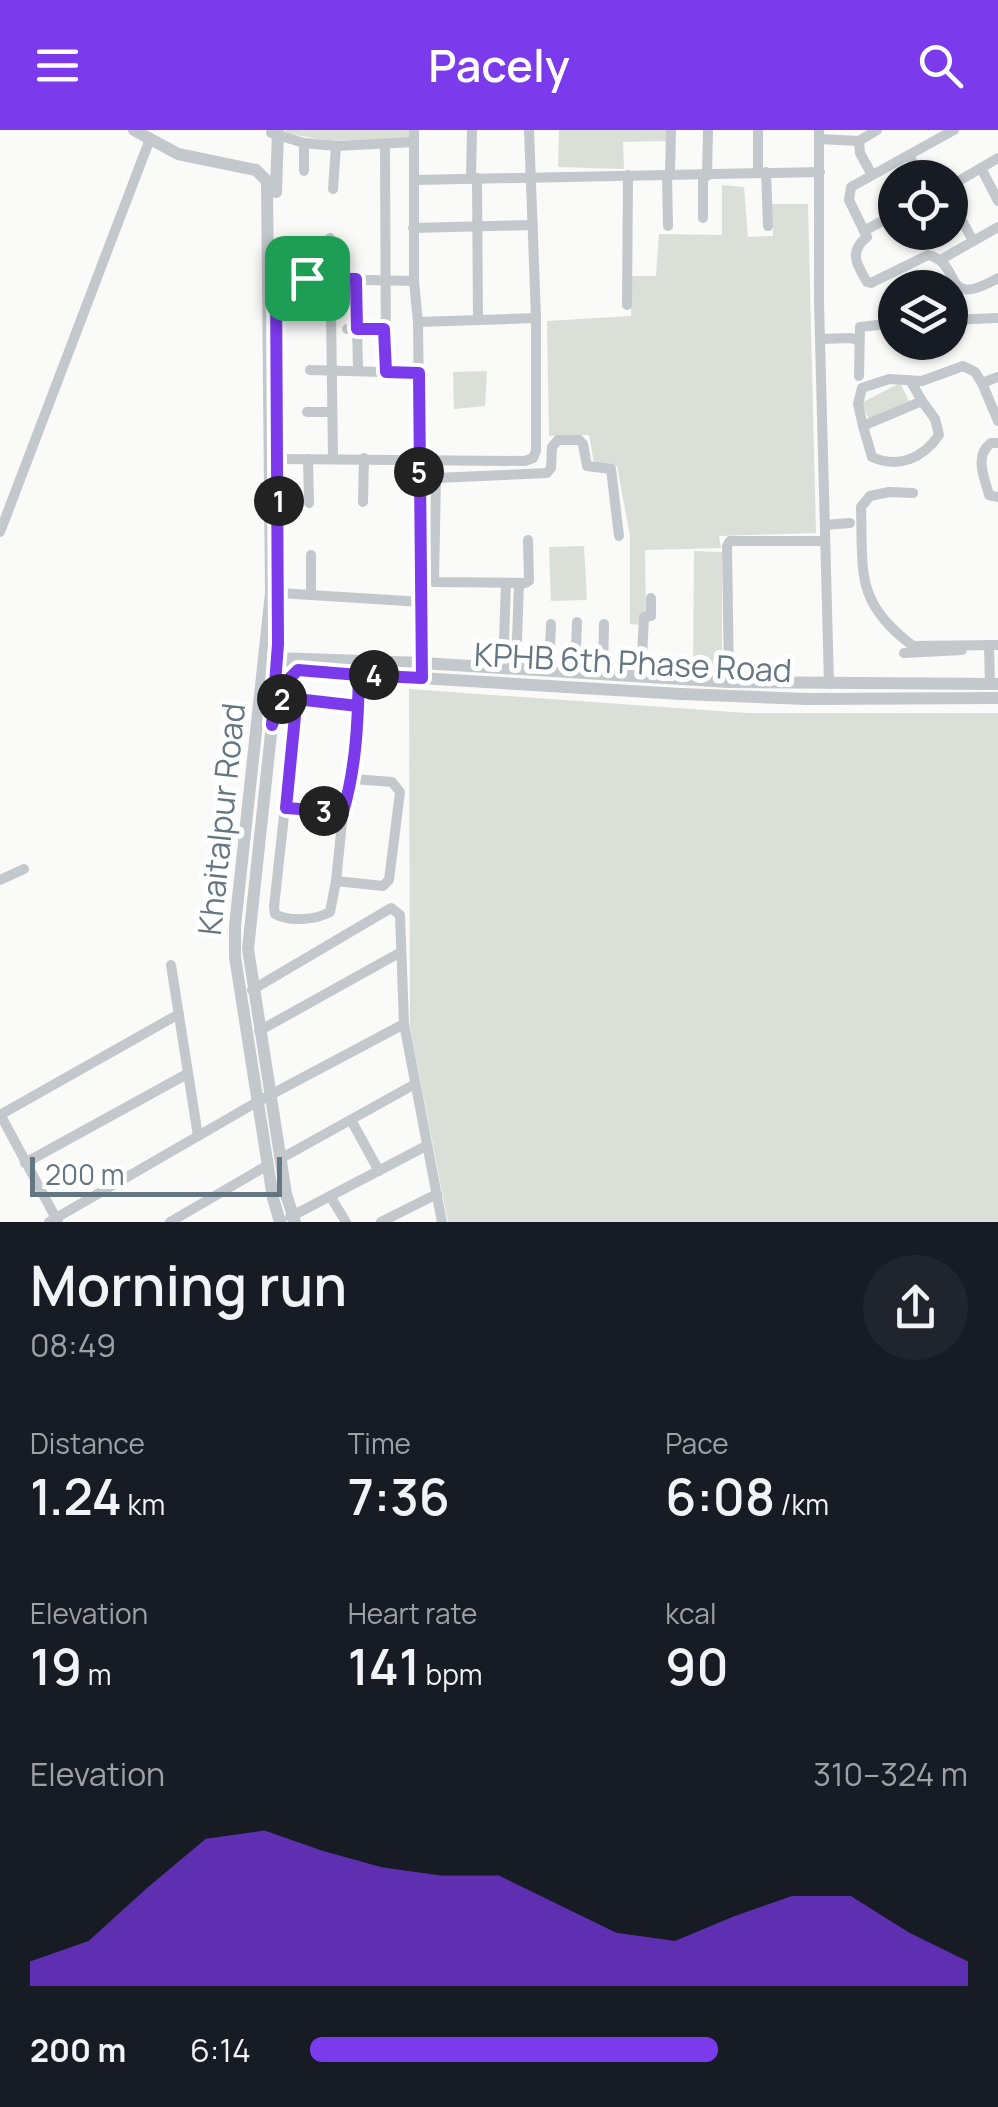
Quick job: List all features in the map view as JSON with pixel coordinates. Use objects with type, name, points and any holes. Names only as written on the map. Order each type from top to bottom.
[{"type":"street","points":[[134,130],[150,133],[178,154],[256,170],[267,181],[272,663]]},
{"type":"street","points":[[472,130],[478,320]]},
{"type":"street","points":[[279,458],[533,458],[536,318],[529,130]]},
{"type":"street","points":[[668,226],[670,130]]},
{"type":"street","points":[[703,218],[708,130]]},
{"type":"street","points":[[758,130],[768,226]]},
{"type":"street","points":[[829,684],[819,135],[859,141],[876,130]]},
{"type":"street","points":[[954,130],[935,135],[909,155],[852,187],[849,200],[866,237],[854,256],[867,282],[878,282],[928,255],[940,260],[962,291],[998,290]]},
{"type":"street","points":[[272,663],[279,592],[275,132],[304,143],[336,146],[385,144],[414,136],[422,678]]},
{"type":"street","points":[[0,532],[150,133]]},
{"type":"street","points":[[859,141],[860,153],[872,176]]},
{"type":"street","points":[[304,143],[304,171]]},
{"type":"street","points":[[385,144],[386,372]]},
{"type":"street","points":[[333,190],[336,146]]},
{"type":"street","points":[[909,155],[911,160]]},
{"type":"street","points":[[968,175],[998,158]]},
{"type":"street","points":[[980,168],[998,201]]},
{"type":"street","points":[[415,180],[820,172]]},
{"type":"street","points":[[627,305],[628,175]]},
{"type":"street","points":[[864,231],[878,223]]},
{"type":"street","points":[[414,228],[533,226]]},
{"type":"street","points":[[940,260],[998,227]]},
{"type":"street","points":[[968,232],[973,241]]},
{"type":"street","points":[[330,238],[334,458]]},
{"type":"street","points":[[307,257],[307,278]]},
{"type":"street","points":[[276,278],[414,280]]},
{"type":"street","points":[[973,290],[998,278]]},
{"type":"street","points":[[356,279],[352,329],[358,370]]},
{"type":"street","points":[[418,322],[536,318]]},
{"type":"street","points":[[968,319],[998,318]]},
{"type":"street","points":[[860,376],[860,327],[878,325]]},
{"type":"street","points":[[352,329],[384,329]]},
{"type":"street","points":[[821,339],[857,340]]},
{"type":"street","points":[[910,380],[934,419],[939,435],[926,451],[910,460],[896,463],[872,457],[858,404],[862,388],[890,378],[922,381],[963,366],[975,372],[982,382],[998,421]]},
{"type":"street","points":[[310,370],[419,373]]},
{"type":"street","points":[[982,382],[998,377]]},
{"type":"street","points":[[863,426],[922,400]]},
{"type":"street","points":[[306,412],[332,412]]},
{"type":"street","points":[[528,540],[529,581],[434,582],[436,478],[547,473],[552,446],[558,440],[579,440],[584,444],[587,466],[611,469],[619,536]]},
{"type":"street","points":[[998,443],[983,450],[980,460],[988,494],[998,497]]},
{"type":"street","points":[[363,502],[364,458]]},
{"type":"street","points":[[308,460],[309,503]]},
{"type":"street","points":[[913,494],[889,492],[865,499],[861,507],[864,582],[877,614],[913,646],[993,645],[994,684]]},
{"type":"street","points":[[825,525],[850,523]]},
{"type":"street","points":[[730,682],[730,541],[825,540]]},
{"type":"street","points":[[311,555],[311,595]]},
{"type":"street","points":[[506,583],[509,668]]},
{"type":"street","points":[[509,668],[519,584]]},
{"type":"street","points":[[279,592],[422,602]]},
{"type":"street","points":[[641,677],[644,616],[651,616],[651,598]]},
{"type":"street","points":[[575,672],[577,622]]},
{"type":"street","points":[[549,670],[551,624]]},
{"type":"street","points":[[603,674],[604,624]]},
{"type":"street","points":[[904,654],[960,652],[966,646]]},
{"type":"street","name":"KPHB 6th Phase Road","points":[[272,663],[422,663],[730,682],[994,684]]},
{"type":"street","name":"KPHB 6th Phase Road","points":[[272,663],[298,670],[359,675],[808,699],[998,698]]},
{"type":"street","name":"Khaitalpur Road","points":[[272,663],[272,725],[249,920],[252,990],[270,1095],[274,1162]]},
{"type":"street","name":"Khaitalpur Road","points":[[272,663],[235,926],[238,984],[257,1102],[287,1221]]},
{"type":"street","points":[[272,725],[289,679],[298,670]]},
{"type":"street","points":[[358,706],[298,701],[275,914],[280,918],[324,916],[330,912],[343,812],[353,779],[358,706],[359,675]]},
{"type":"street","points":[[336,881],[383,886],[389,880],[400,792],[392,782],[353,779]]},
{"type":"street","points":[[286,808],[343,812]]},
{"type":"street","points":[[0,880],[24,869]]},
{"type":"street","points":[[252,990],[391,908],[400,914],[404,1024],[442,1222]]},
{"type":"street","points":[[259,1031],[401,952]]},
{"type":"street","points":[[171,965],[198,1136]]},
{"type":"street","points":[[180,1014],[0,1115],[54,1221],[257,1102],[404,1024]]},
{"type":"street","points":[[25,1162],[187,1074]]},
{"type":"street","points":[[170,1222],[416,1084]]},
{"type":"street","points":[[352,1120],[379,1171]]},
{"type":"street","points":[[287,1221],[426,1146]]},
{"type":"street","points":[[382,1222],[437,1194]]},
{"type":"street","points":[[330,1196],[346,1222]]},
{"type":"shaded area","points":[[285,130],[411,130],[411,138],[329,141]]},
{"type":"shaded area","points":[[559,130],[667,130],[667,141],[623,142],[624,169],[558,167]]},
{"type":"shaded area","points":[[722,185],[744,187],[748,237],[773,236],[772,204],[808,204],[816,533],[719,536],[721,548],[645,550],[646,613],[640,614],[640,625],[630,624],[630,536],[617,466],[594,463],[589,435],[549,436],[547,321],[631,316],[632,276],[656,276],[659,234],[722,235]]},
{"type":"shaded area","points":[[487,371],[485,406],[454,409],[453,372]]},
{"type":"shaded area","points":[[900,383],[909,401],[870,421],[861,403]]},
{"type":"shaded area","points":[[584,546],[587,600],[551,601],[549,547]]},
{"type":"shaded area","points":[[694,551],[722,552],[722,672],[693,672]]},
{"type":"shaded area","points":[[409,689],[747,713],[998,713],[998,1222],[448,1222],[410,1028]]},
{"type":"route","points":[[307,278],[276,278],[280,412],[278,644],[272,725],[289,679],[298,670],[359,675],[358,706],[353,779],[343,812],[286,808],[296,706],[298,701],[305,700],[358,706],[359,690],[359,675],[422,678],[419,373],[386,372],[384,329],[357,329],[356,279],[307,278]]}]
